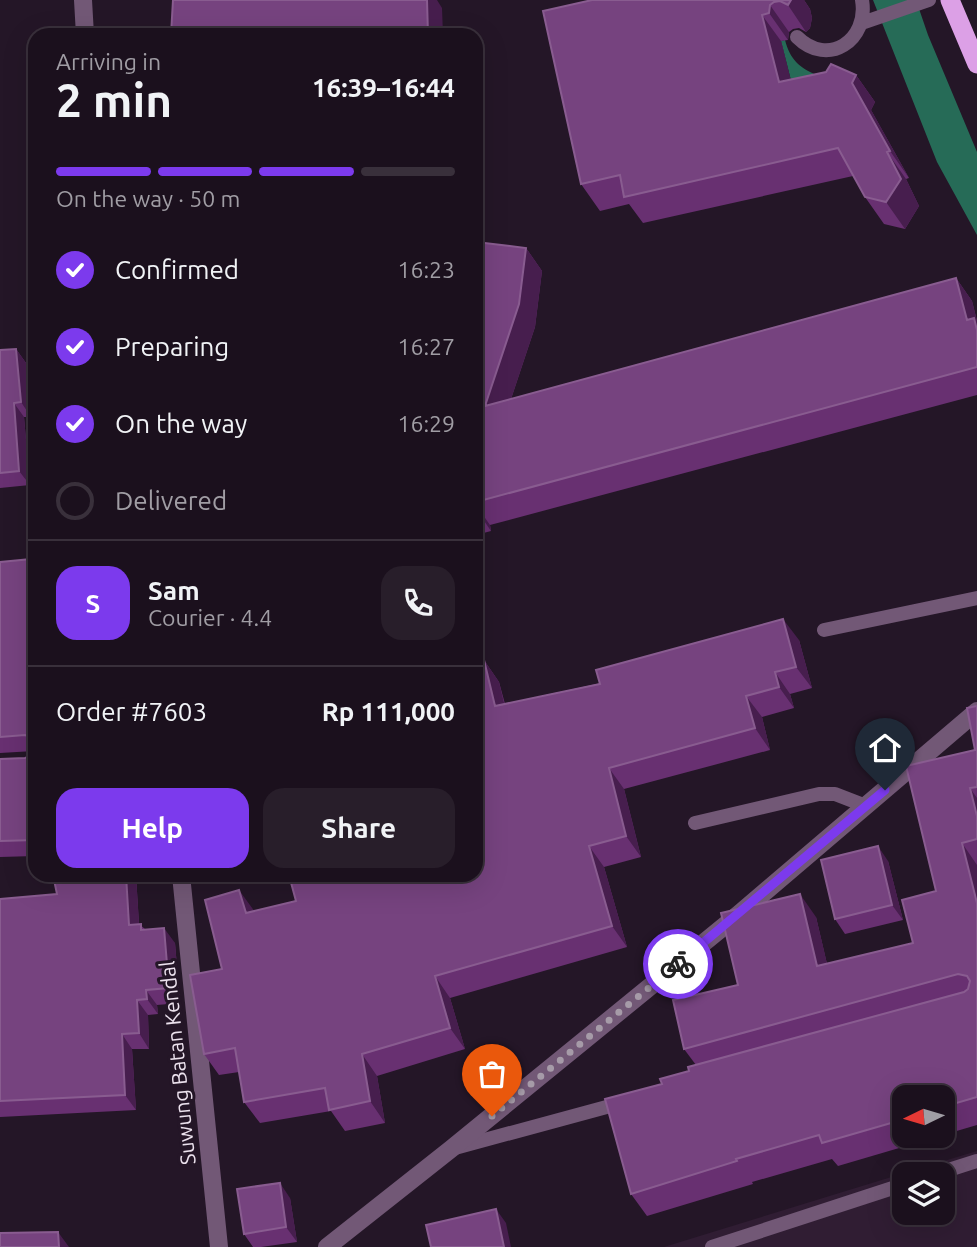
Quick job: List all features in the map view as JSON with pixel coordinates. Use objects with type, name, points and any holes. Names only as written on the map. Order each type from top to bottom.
[{"type":"highway","points":[[950,0],[977,64]]},
{"type":"street","points":[[83,0],[85,28]]},
{"type":"street","points":[[327,1247],[739,914],[977,711]]},
{"type":"street","name":"Suwung Batan Kendal","points":[[182,882],[219,1247]]},
{"type":"lane","points":[[797,37],[811,47],[823,50],[836,49],[847,44],[857,35],[862,23],[862,0]]},
{"type":"lane","points":[[862,23],[927,1]]},
{"type":"lane","points":[[824,629],[977,598]]},
{"type":"lane","points":[[695,823],[819,794],[835,794],[866,806]]},
{"type":"lane","points":[[451,1149],[640,1098]]},
{"type":"lane","points":[[955,1168],[977,1161]]},
{"type":"lane","points":[[712,1247],[892,1188]]},
{"type":"shaded area","points":[[873,0],[916,0],[977,152],[977,235],[937,162]]},
{"type":"shaded area","points":[[785,40],[796,62],[817,75],[798,108],[781,41]]},
{"type":"shaded area","points":[[977,1151],[977,1247],[664,1247],[892,1177],[892,1225],[955,1225],[955,1162],[941,1162]]},
{"type":"building","points":[[173,0],[427,0],[428,28],[171,28]]},
{"type":"building","points":[[592,0],[791,0],[788,5],[780,1],[774,2],[770,5],[769,13],[762,15],[779,82],[826,72],[831,64],[856,75],[852,83],[890,151],[887,152],[901,179],[886,202],[865,197],[838,148],[624,197],[620,175],[581,184],[543,11]]},
{"type":"building","points":[[483,243],[526,248],[519,304],[485,406],[956,278],[967,320],[974,318],[977,330],[977,367],[483,500]]},
{"type":"building","points":[[16,349],[21,402],[14,403],[19,471],[0,473],[0,350]]},
{"type":"building","points":[[28,559],[28,737],[0,737],[0,562]]},
{"type":"building","points":[[783,619],[796,667],[775,672],[779,687],[746,696],[755,728],[609,768],[626,836],[589,846],[612,926],[435,976],[450,1028],[362,1054],[370,1101],[329,1110],[325,1088],[244,1102],[235,1048],[204,1054],[190,975],[222,969],[205,900],[239,890],[246,913],[296,901],[291,882],[483,882],[483,660],[495,706],[600,684],[596,670]]},
{"type":"building","points":[[977,706],[977,787],[970,788],[977,816],[977,839],[962,843],[977,903],[977,1097],[956,1103],[956,1085],[892,1085],[892,1123],[822,1143],[819,1135],[631,1194],[605,1099],[662,1084],[660,1079],[689,1071],[688,1067],[968,989],[970,981],[967,976],[958,974],[684,1049],[673,1000],[738,985],[721,913],[800,894],[817,966],[913,943],[902,900],[936,891],[906,766],[975,750],[967,708]]},
{"type":"building","points":[[28,757],[28,840],[0,841],[0,759]]},
{"type":"building","points":[[878,846],[892,905],[835,919],[821,860]]},
{"type":"building","points":[[54,882],[126,882],[129,925],[141,924],[141,930],[164,928],[169,988],[146,990],[147,999],[137,1000],[139,1033],[122,1034],[125,1095],[0,1101],[0,899],[57,894]]},
{"type":"building","points":[[280,1183],[286,1227],[244,1234],[237,1189]]},
{"type":"building","points":[[496,1209],[504,1247],[431,1247],[426,1225]]},
{"type":"building","points":[[58,1232],[59,1247],[0,1247],[0,1233]]},
{"type":"way so far","points":[[492,1116],[678,964]]},
{"type":"route","points":[[678,964],[885,790]]}]
